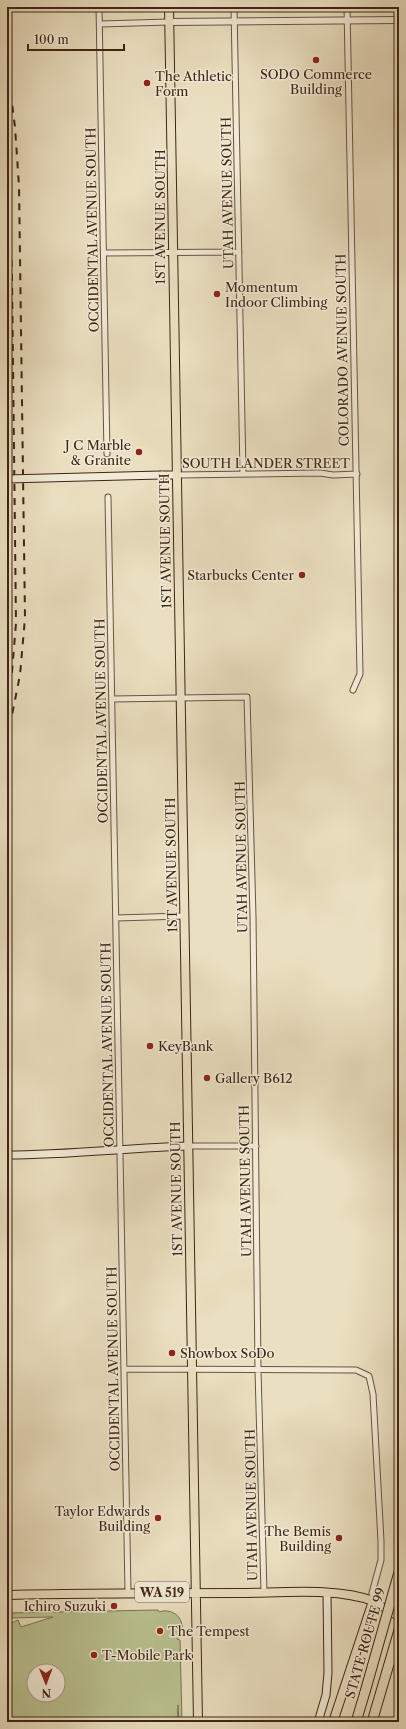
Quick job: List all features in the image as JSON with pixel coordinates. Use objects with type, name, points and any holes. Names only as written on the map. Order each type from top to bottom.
[{"type":"highway","name":"STATE ROUTE 99","points":[[355,1722],[399,1572]]},
{"type":"highway","points":[[372,1722],[399,1630]]},
{"type":"main road","name":"1ST AVENUE SOUTH","points":[[169,7],[174,253],[172,280],[198,1722]]},
{"type":"main road","name":"SOUTH LANDER STREET","points":[[7,479],[176,475]]},
{"type":"main road","points":[[7,1156],[66,1154],[120,1149],[188,1146]]},
{"type":"main road","points":[[195,1592],[326,1593],[360,1596],[399,1616]]},
{"type":"main road","name":"WA 519","points":[[7,1595],[195,1592]]},
{"type":"main road","points":[[318,1722],[326,1695],[328,1679],[326,1593]]},
{"type":"main road","points":[[334,1722],[372,1601]]},
{"type":"street","name":"OCCIDENTAL AVENUE SOUTH","points":[[99,7],[108,454]]},
{"type":"street","name":"UTAH AVENUE SOUTH","points":[[234,7],[243,474]]},
{"type":"street","name":"COLORADO AVENUE SOUTH","points":[[347,7],[360,674],[353,690]]},
{"type":"street","points":[[100,24],[399,20]]},
{"type":"street","points":[[104,253],[239,252]]},
{"type":"street","name":"SOUTH LANDER STREET","points":[[176,475],[320,473],[333,475],[357,474]]},
{"type":"street","name":"OCCIDENTAL AVENUE SOUTH","points":[[108,497],[128,1592]]},
{"type":"street","name":"UTAH AVENUE SOUTH","points":[[180,698],[247,697],[253,916],[258,1370],[264,1592]]},
{"type":"street","points":[[112,699],[180,698]]},
{"type":"street","points":[[116,918],[184,916]]},
{"type":"street","points":[[188,1146],[256,1146]]},
{"type":"street","points":[[124,1369],[356,1370],[367,1374],[370,1377],[373,1394],[381,1541],[380,1560],[372,1593],[372,1601]]},
{"type":"green space","name":"T-Mobile Park","points":[[158,1610],[159,1612],[165,1611],[176,1614],[182,1623],[181,1634],[177,1639],[180,1640],[182,1722],[179,1722],[178,1705],[177,1722],[7,1722],[7,1625],[18,1620],[21,1627],[53,1617],[7,1618],[7,1613]]},
{"type":"railway","points":[[7,64],[15,127],[19,186],[25,618],[20,675],[7,740]]},
{"type":"railway","points":[[7,134],[12,277],[16,623],[12,672],[7,703]]},
{"type":"place","name":"SODO Commerce Building","points":[[316,60]]},
{"type":"place","name":"The Athletic Form","points":[[147,83]]},
{"type":"place","name":"Momentum Indoor Climbing","points":[[217,294]]},
{"type":"place","name":"J C Marble & Granite","points":[[139,452]]},
{"type":"place","name":"Starbucks Center","points":[[302,575]]},
{"type":"place","name":"KeyBank","points":[[150,1046]]},
{"type":"place","name":"Gallery B612","points":[[207,1078]]},
{"type":"place","name":"Showbox SoDo","points":[[172,1353]]},
{"type":"place","name":"Taylor Edwards Building","points":[[158,1518]]},
{"type":"place","name":"The Bemis Building","points":[[339,1538]]},
{"type":"place","name":"Ichiro Suzuki","points":[[114,1606]]},
{"type":"place","name":"The Tempest","points":[[160,1631]]},
{"type":"place","name":"T-Mobile Park","points":[[94,1655]]}]
